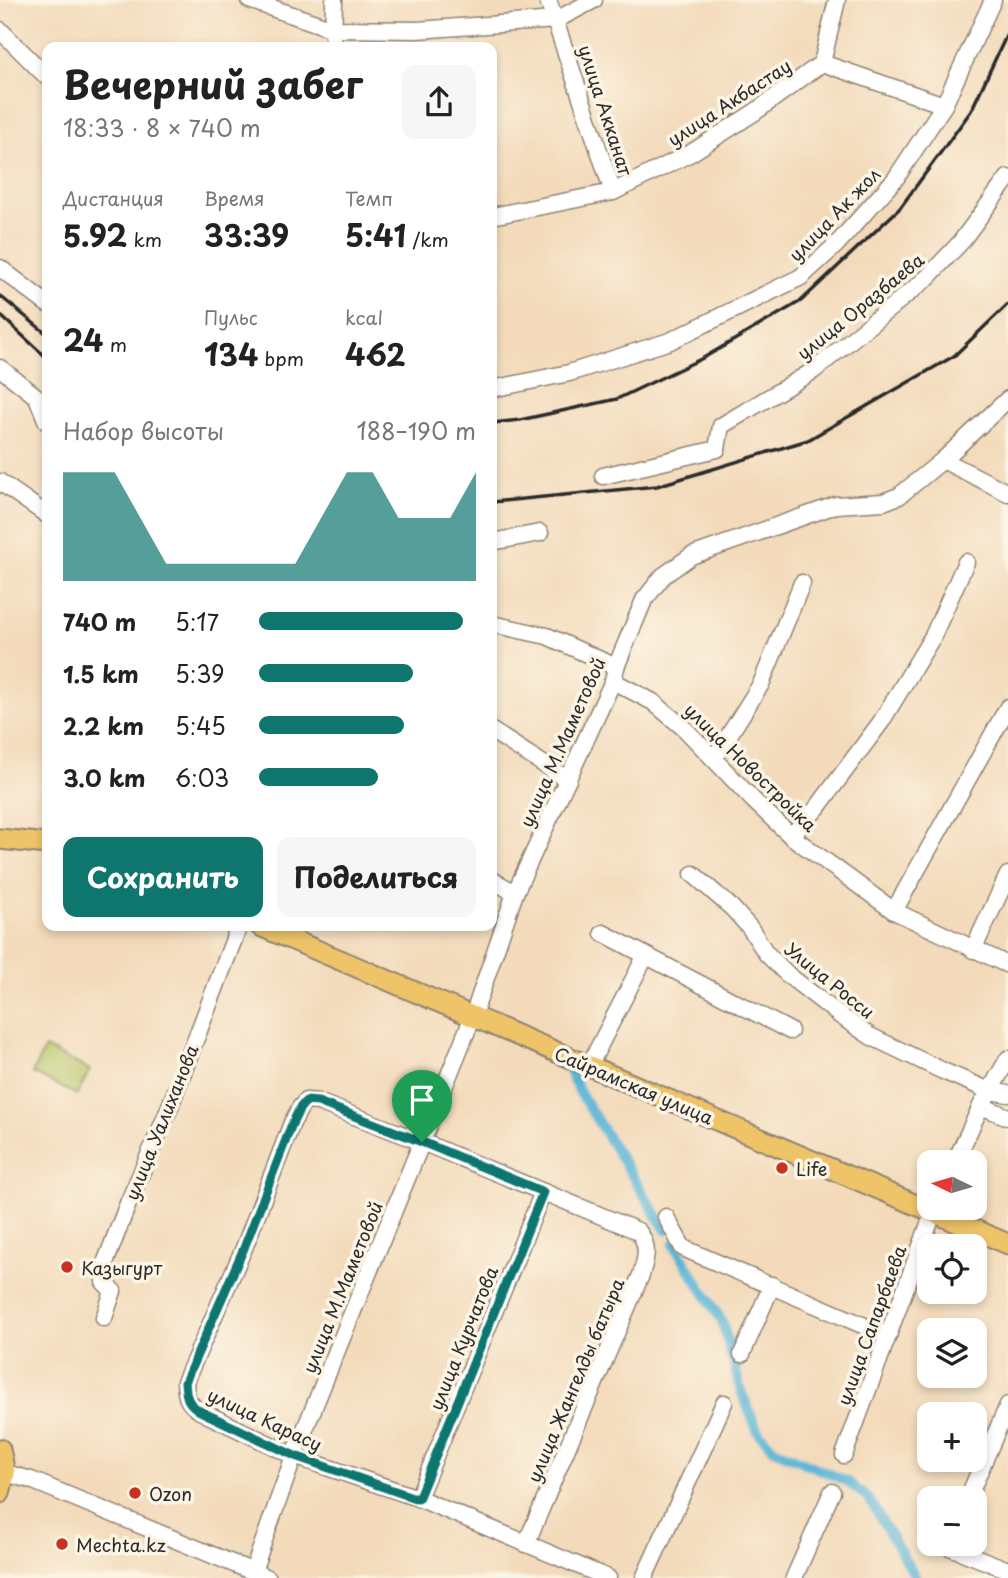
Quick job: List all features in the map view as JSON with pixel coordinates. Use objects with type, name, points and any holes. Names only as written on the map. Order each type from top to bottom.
[{"type":"main road","points":[[0,839],[42,843]]},
{"type":"main road","name":"Сайрамская улица","points":[[272,931],[917,1203]]},
{"type":"main road","name":"Сайрамская улица","points":[[956,1220],[1008,1244]]},
{"type":"main road","points":[[0,1450],[5,1472],[0,1493]]},
{"type":"street","points":[[249,0],[333,29],[417,30],[555,20],[594,0]]},
{"type":"street","points":[[333,42],[334,0]]},
{"type":"street","name":"улица Акканат","points":[[548,0],[613,192]]},
{"type":"street","points":[[837,0],[822,64],[944,105]]},
{"type":"street","name":"улица Ак жол","points":[[497,388],[569,373],[670,341],[801,277],[836,245],[896,178],[944,105],[993,0]]},
{"type":"street","points":[[0,30],[42,72]]},
{"type":"street","name":"улица Акбастау","points":[[497,215],[613,192],[691,153],[822,64]]},
{"type":"street","name":"улица Оразбаева","points":[[603,476],[717,449],[721,426],[813,371],[928,278],[960,243],[1008,178]]},
{"type":"street","points":[[0,268],[42,300]]},
{"type":"street","points":[[0,368],[37,397],[42,410]]},
{"type":"street","name":"улица М.Маметовой","points":[[253,1572],[295,1456],[473,1016],[514,893],[568,780],[644,600],[663,576],[691,556],[836,505],[883,502],[899,496],[943,460],[1008,399]]},
{"type":"street","points":[[943,460],[1008,493]]},
{"type":"street","points":[[0,482],[42,511]]},
{"type":"street","points":[[497,541],[540,533]]},
{"type":"street","points":[[791,836],[817,808],[881,722],[933,636],[966,562]]},
{"type":"street","points":[[714,760],[761,684],[802,583]]},
{"type":"street","points":[[497,626],[547,636],[615,674]]},
{"type":"street","name":"улица Новостройка","points":[[615,674],[685,729],[791,836],[894,911],[1008,965]]},
{"type":"street","points":[[894,911],[1008,707]]},
{"type":"street","points":[[497,735],[568,780]]},
{"type":"street","name":"Улица Росси","points":[[693,874],[732,908],[750,928],[766,953],[788,975],[842,1017],[870,1036],[990,1091],[1008,1094]]},
{"type":"street","points":[[973,950],[1008,875]]},
{"type":"street","points":[[497,883],[514,893]]},
{"type":"street","name":"улица Уалиханова","points":[[104,1318],[113,1292],[104,1282],[104,1266],[167,1114],[237,931]]},
{"type":"street","points":[[603,933],[790,1031]]},
{"type":"street","points":[[589,1066],[645,957]]},
{"type":"street","points":[[961,1150],[1008,1059]]},
{"type":"street","name":"улица Карасу","points":[[422,1142],[306,1101],[292,1124],[244,1248],[185,1382],[186,1398],[191,1405],[295,1456],[418,1499],[608,1578]]},
{"type":"street","points":[[982,1106],[1008,1117]]},
{"type":"street","points":[[422,1142],[543,1192]]},
{"type":"street","name":"улица Жангелды батыра","points":[[526,1544],[641,1275],[647,1255],[646,1244],[638,1231],[543,1192]]},
{"type":"street","name":"улица Курчатова","points":[[418,1499],[543,1192]]},
{"type":"street","points":[[666,1217],[683,1248],[888,1336]]},
{"type":"street","name":"улица Сапарбаева","points":[[844,1455],[931,1220]]},
{"type":"street","points":[[742,1354],[772,1285]]},
{"type":"street","points":[[645,1578],[724,1403]]},
{"type":"street","points":[[973,1486],[1008,1405]]},
{"type":"street","points":[[5,1472],[31,1480],[268,1578]]},
{"type":"street","points":[[794,1578],[832,1492]]},
{"type":"street","points":[[974,1556],[1008,1570]]},
{"type":"green space","points":[[45,1048],[90,1070],[77,1095],[32,1073]]},
{"type":"waterway","points":[[569,1071],[666,1230]]},
{"type":"waterway","points":[[674,1244],[722,1321],[741,1391],[758,1432],[774,1449],[848,1482],[869,1499],[916,1578]]},
{"type":"railway","points":[[497,422],[617,399],[705,357],[801,301],[900,208],[971,111],[1008,32]]},
{"type":"railway","points":[[0,296],[42,330]]},
{"type":"railway","points":[[497,502],[657,486],[808,440],[954,356],[1008,304]]},
{"type":"railway","points":[[0,315],[42,353]]},
{"type":"place","name":"Life","points":[[782,1168]]},
{"type":"place","name":"Казыгурт","points":[[67,1267]]},
{"type":"place","name":"Ozon","points":[[135,1493]]},
{"type":"place","name":"Mechta.kz","points":[[62,1544]]},
{"type":"route","points":[[306,1101],[318,1102],[422,1142],[543,1192],[418,1499],[295,1456],[200,1411],[186,1398],[185,1382],[244,1248],[292,1124],[306,1101]]}]
